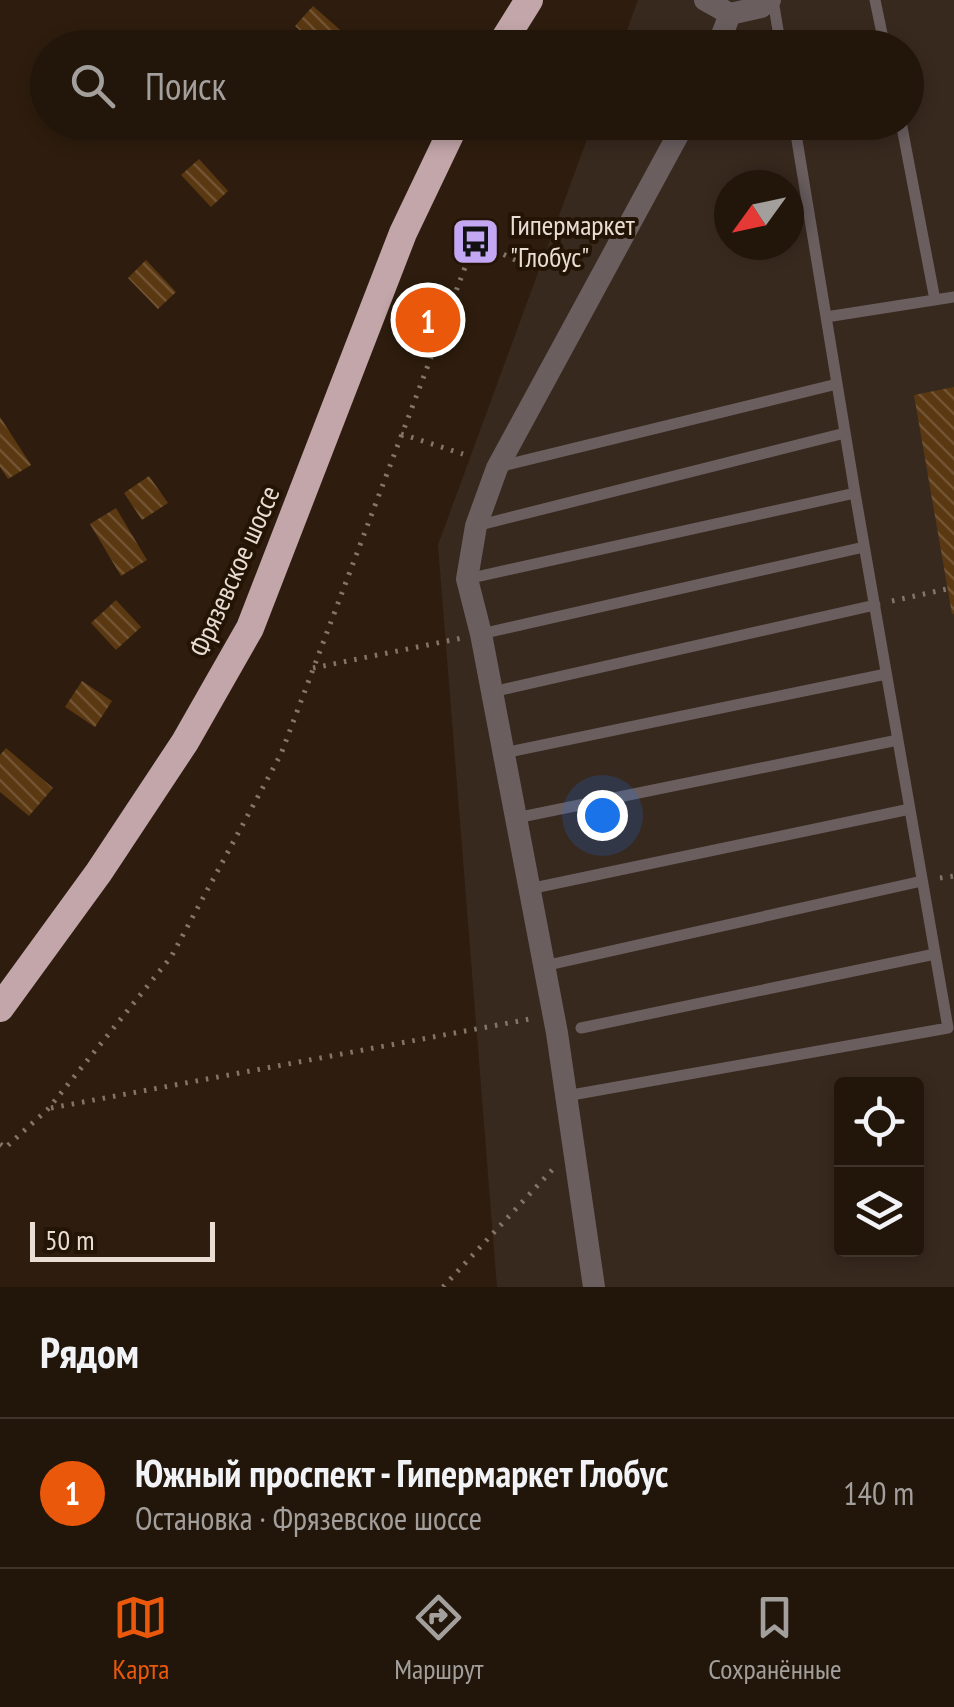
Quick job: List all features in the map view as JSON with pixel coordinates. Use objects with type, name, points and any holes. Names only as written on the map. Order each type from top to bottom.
[{"type":"highway","points":[[510,30],[529,0]]},
{"type":"highway","name":"Фрязевское шоссе","points":[[0,1008],[100,872],[185,742],[250,628],[403,233],[447,140]]},
{"type":"street","points":[[705,0],[730,14],[772,0]]},
{"type":"street","points":[[724,30],[730,14]]},
{"type":"street","points":[[594,1287],[544,966],[467,579],[476,526],[497,468],[676,140]]},
{"type":"lane","points":[[772,0],[778,30]]},
{"type":"lane","points":[[875,0],[881,30]]},
{"type":"lane","points":[[566,1096],[948,1028],[797,140]]},
{"type":"lane","points":[[904,140],[935,300]]},
{"type":"lane","points":[[826,316],[954,297]]},
{"type":"lane","points":[[497,468],[838,384]]},
{"type":"lane","points":[[476,526],[845,434]]},
{"type":"lane","points":[[467,579],[855,494]]},
{"type":"lane","points":[[481,634],[864,547]]},
{"type":"lane","points":[[492,692],[875,604]]},
{"type":"lane","points":[[504,753],[886,674]]},
{"type":"lane","points":[[516,818],[898,740]]},
{"type":"lane","points":[[529,889],[910,809]]},
{"type":"lane","points":[[544,966],[922,882]]},
{"type":"lane","points":[[581,1028],[935,954]]},
{"type":"path","points":[[2,1148],[48,1108],[171,957],[281,754],[474,241],[540,272]]},
{"type":"path","points":[[401,434],[463,454]]},
{"type":"path","points":[[875,604],[948,589]]},
{"type":"path","points":[[313,668],[481,634]]},
{"type":"path","points":[[48,1108],[530,1018]]},
{"type":"path","points":[[442,1287],[559,1162]]},
{"type":"shaded area","points":[[638,0],[954,0],[954,1287],[497,1287],[438,545],[587,140],[924,140],[924,30],[627,30]]},
{"type":"building","points":[[313,6],[340,30],[299,30],[295,26]]},
{"type":"building","points":[[199,159],[228,191],[211,207],[181,175]]},
{"type":"building","points":[[146,260],[176,292],[158,309],[128,278]]},
{"type":"building","points":[[954,387],[954,614],[952,614],[914,395]]},
{"type":"building","points":[[0,417],[31,465],[8,479],[0,467]]},
{"type":"building","points":[[149,476],[168,503],[142,520],[124,493]]},
{"type":"building","points":[[116,508],[147,560],[121,576],[90,524]]},
{"type":"building","points":[[116,600],[141,627],[116,650],[91,623]]},
{"type":"building","points":[[82,681],[112,701],[95,727],[65,707]]},
{"type":"building","points":[[6,748],[53,788],[29,816],[0,792],[0,755]]},
{"type":"place","name":"Гипермаркет \"Глобус\"","points":[[475,241]]},
{"type":"place","name":"Южный проспект - Гипермаркет Глобус","points":[[428,320]]}]
